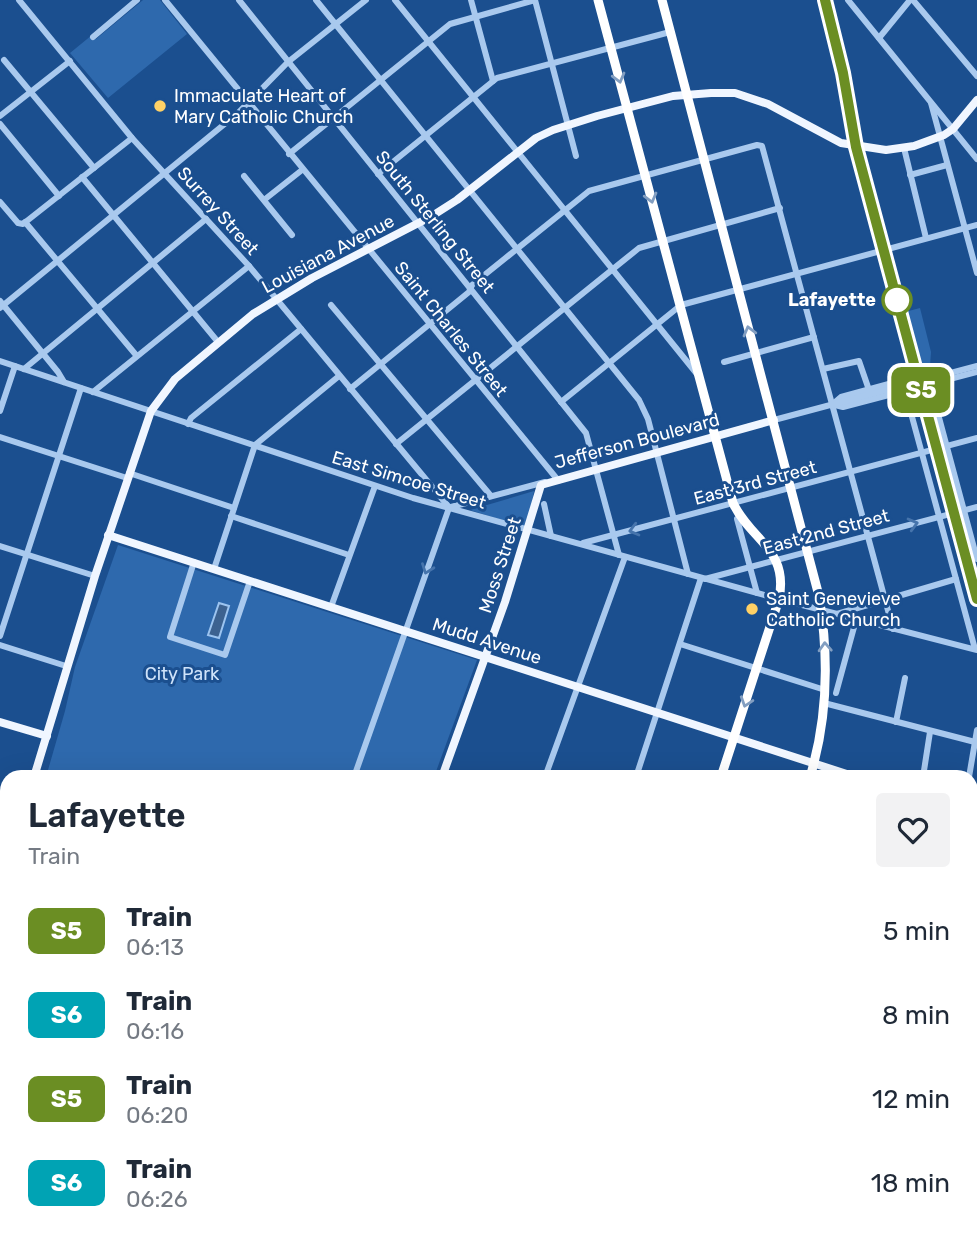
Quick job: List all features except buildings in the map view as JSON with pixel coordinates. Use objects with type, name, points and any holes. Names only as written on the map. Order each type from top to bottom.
[{"type":"highway","points":[[598,0],[733,503],[741,517],[768,546],[776,560],[781,584],[779,599],[724,770]]},
{"type":"highway","points":[[662,0],[809,552],[821,610],[825,644],[825,690],[812,770]]},
{"type":"main road","name":"Louisiana Avenue","points":[[36,770],[66,666],[151,411],[175,379],[275,299],[418,224],[470,190],[536,138],[568,125],[627,108],[687,95],[727,93],[749,96],[829,138],[876,150],[904,148],[940,138],[953,129],[977,100]]},
{"type":"main road","name":"Jefferson Boulevard","points":[[545,482],[774,420]]},
{"type":"main road","name":"Moss Street","points":[[445,770],[529,530],[538,490],[545,482]]},
{"type":"main road","name":"Mudd Avenue","points":[[108,535],[835,770]]},
{"type":"main road","points":[[0,722],[47,736]]},
{"type":"street","name":"Surrey Street","points":[[19,0],[132,138],[249,266],[449,508]]},
{"type":"street","points":[[93,37],[137,0]]},
{"type":"street","name":"Saint Charles Street","points":[[165,0],[557,479]]},
{"type":"street","points":[[316,0],[643,406],[688,574]]},
{"type":"street","points":[[64,383],[44,354],[1,305],[165,173],[248,103],[288,62],[366,0]]},
{"type":"street","points":[[395,0],[698,375]]},
{"type":"street","points":[[471,0],[493,81]]},
{"type":"street","points":[[289,154],[450,24],[535,0],[576,156]]},
{"type":"street","points":[[848,0],[977,159]]},
{"type":"street","points":[[879,38],[911,0],[977,76]]},
{"type":"street","name":"South Sterling Street","points":[[243,1],[288,62],[586,433],[622,556]]},
{"type":"street","points":[[378,174],[493,81],[670,32]]},
{"type":"street","points":[[4,60],[94,168]]},
{"type":"street","points":[[0,116],[70,61]]},
{"type":"street","points":[[930,101],[977,274]]},
{"type":"street","points":[[0,124],[59,196]]},
{"type":"street","points":[[0,202],[20,224],[25,222],[132,138]]},
{"type":"street","points":[[350,389],[430,324],[472,285],[590,191],[757,145],[762,146],[893,629]]},
{"type":"street","points":[[904,148],[926,238]]},
{"type":"street","points":[[910,175],[947,165]]},
{"type":"street","points":[[264,200],[302,170]]},
{"type":"street","points":[[244,176],[292,235]]},
{"type":"street","points":[[82,177],[218,342]]},
{"type":"street","points":[[396,444],[639,248],[780,208]]},
{"type":"street","points":[[24,369],[206,219]]},
{"type":"street","points":[[25,222],[136,355]]},
{"type":"street","points":[[561,402],[681,304],[977,225]]},
{"type":"street","points":[[93,392],[249,266]]},
{"type":"street","points":[[331,305],[491,496]]},
{"type":"street","points":[[188,424],[191,418],[301,330]]},
{"type":"street","points":[[724,362],[814,337]]},
{"type":"street","name":"East Simcoe Street","points":[[0,361],[375,486],[449,508],[856,620],[976,649]]},
{"type":"street","points":[[824,369],[859,361],[869,390]]},
{"type":"street","points":[[0,411],[15,366]]},
{"type":"street","name":"Jefferson Boulevard","points":[[833,404],[843,407],[977,369]]},
{"type":"street","name":"Jefferson Boulevard","points":[[774,420],[977,369]]},
{"type":"street","name":"Jefferson Boulevard","points":[[833,404],[839,398],[940,370]]},
{"type":"street","points":[[214,569],[255,446],[339,376]]},
{"type":"street","points":[[930,384],[977,559]]},
{"type":"street","points":[[0,636],[81,388]]},
{"type":"street","points":[[905,390],[976,649]]},
{"type":"street","points":[[0,437],[234,508]]},
{"type":"street","name":"East 3rd Street","points":[[580,544],[977,438]]},
{"type":"street","name":"Jefferson Boulevard","points":[[449,508],[545,482]]},
{"type":"street","points":[[331,607],[375,486]]},
{"type":"street","points":[[544,504],[551,537]]},
{"type":"street","name":"East 2nd Street","points":[[703,578],[977,507]]},
{"type":"street","points":[[356,770],[449,508]]},
{"type":"street","points":[[231,516],[349,555]]},
{"type":"street","points":[[737,519],[757,593]]},
{"type":"street","points":[[0,546],[95,576]]},
{"type":"street","points":[[548,770],[622,556]]},
{"type":"street","points":[[194,562],[170,637],[225,655],[250,581]]},
{"type":"street","points":[[638,770],[703,578]]},
{"type":"street","points":[[835,614],[956,579]]},
{"type":"street","points":[[836,693],[856,620]]},
{"type":"street","points":[[680,644],[825,690]]},
{"type":"street","points":[[0,645],[66,666]]},
{"type":"street","points":[[896,722],[905,678]]},
{"type":"street","points":[[824,703],[975,742]]},
{"type":"street","points":[[970,770],[977,730]]},
{"type":"street","points":[[924,770],[930,732]]},
{"type":"green space","points":[[143,0],[160,0],[187,34],[108,98],[70,53],[92,35],[96,39]]},
{"type":"green space","points":[[920,308],[931,352],[930,366],[920,371],[905,312]]},
{"type":"green space","points":[[534,491],[527,528],[470,510]]},
{"type":"green space","name":"City Park","points":[[118,545],[477,660],[437,770],[48,770],[75,667]]},
{"type":"shaded area","points":[[219,603],[229,606],[219,638],[208,635]]},
{"type":"railway","points":[[825,0],[857,147],[977,600]]},
{"type":"train","name":"S5","points":[[825,0],[843,73],[856,147],[977,599]]},
{"type":"place","name":"Immaculate Heart of Mary Catholic Church","points":[[160,106]]},
{"type":"place","name":"Lafayette","points":[[897,300]]},
{"type":"place","name":"Saint Genevieve Catholic Church","points":[[752,609]]}]
